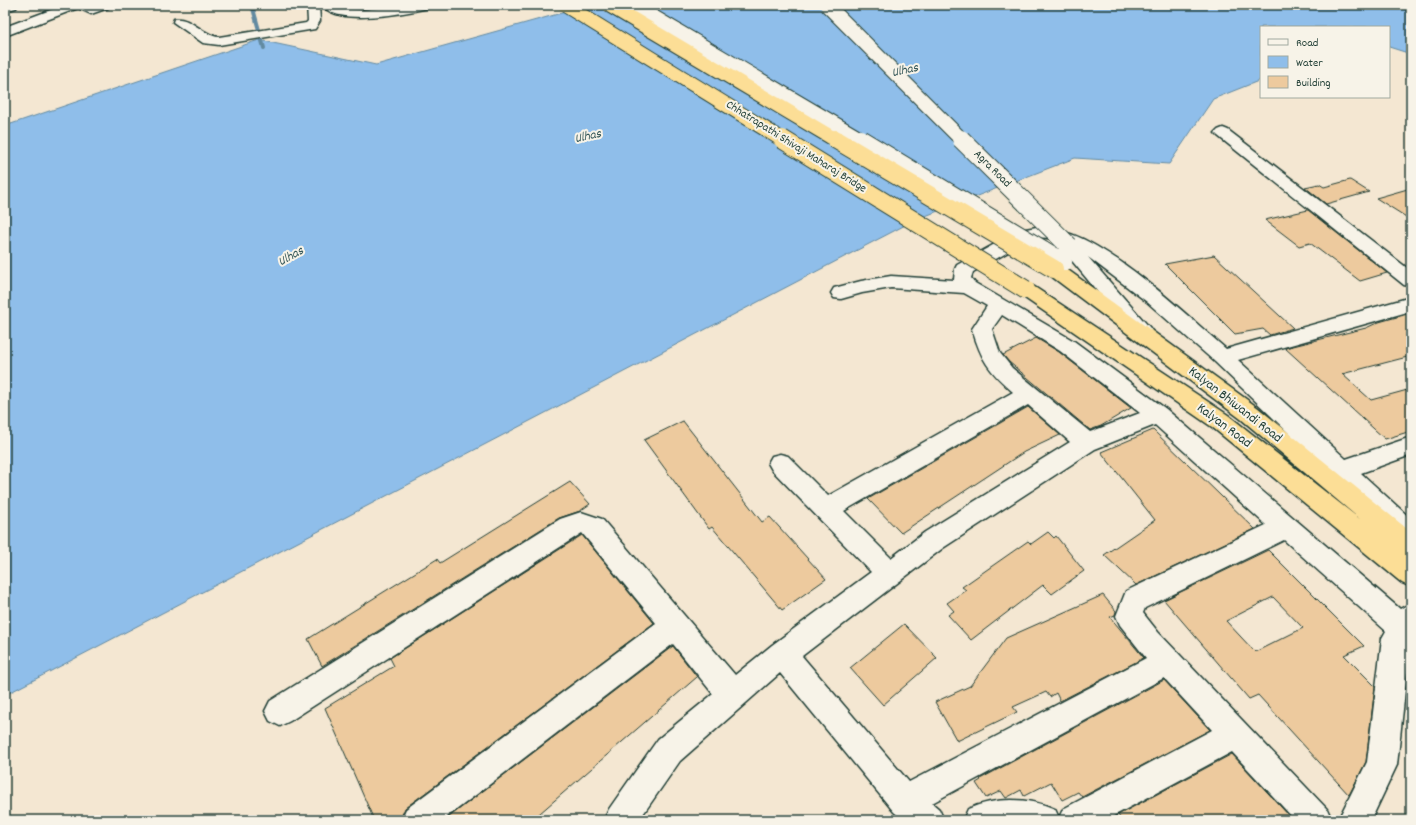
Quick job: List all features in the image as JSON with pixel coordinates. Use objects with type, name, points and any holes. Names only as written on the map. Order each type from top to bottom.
[{"type":"highway","name":"Chhatrapathi Shivaji Maharaj Bridge","points":[[565,5],[1026,290]]},
{"type":"highway","name":"Chhatrapathi Shivaji Maharaj Bridge","points":[[609,5],[1062,259]]},
{"type":"highway","name":"Kalyan Bhiwandi Road","points":[[1062,259],[1149,340],[1249,413],[1404,531]]},
{"type":"highway","name":"Kalyan Road","points":[[1026,290],[1220,421],[1411,575]]},
{"type":"street","points":[[5,7],[12,5]]},
{"type":"street","points":[[5,32],[75,5]]},
{"type":"street","points":[[81,5],[91,10],[104,5]]},
{"type":"street","points":[[179,22],[208,40],[219,41],[246,38],[310,26],[314,21],[313,5]]},
{"type":"street","points":[[328,5],[339,11],[356,15],[371,15],[424,5]]},
{"type":"street","points":[[633,5],[1062,259],[1101,285],[1149,340]]},
{"type":"street","name":"Agra Road","points":[[827,5],[1062,259]]},
{"type":"street","points":[[5,16],[6,19],[14,18],[53,6]]},
{"type":"street","points":[[1223,133],[1411,280]]},
{"type":"street","points":[[968,287],[962,278],[964,268],[1026,234],[1042,231],[1063,237],[1089,249],[1113,265],[1154,297],[1222,357],[1343,470],[1404,531],[1371,543]]},
{"type":"street","points":[[841,293],[861,287],[891,282],[968,287],[999,304],[1067,346],[1158,415],[1286,527],[1406,621],[1396,638],[1382,765],[1354,820]]},
{"type":"street","points":[[999,304],[982,329],[991,356],[1005,373],[1087,443]]},
{"type":"street","points":[[1222,357],[1411,304]]},
{"type":"street","points":[[826,509],[1030,393]]},
{"type":"street","points":[[620,820],[669,750],[736,692],[934,540],[1087,443],[1158,415]]},
{"type":"street","points":[[1343,470],[1411,446]]},
{"type":"street","points":[[780,463],[890,574]]},
{"type":"street","points":[[280,711],[569,527],[580,522],[587,522],[593,527],[676,625],[736,692]]},
{"type":"street","points":[[1286,527],[1135,600],[1129,616],[1148,640],[1315,820]]},
{"type":"street","points":[[417,820],[676,625]]},
{"type":"street","points":[[906,801],[1168,661]]},
{"type":"street","points":[[773,663],[906,801],[928,820]]},
{"type":"street","points":[[1074,820],[1235,734]]},
{"type":"street","points":[[979,820],[1005,816],[1028,816],[1044,820]]},
{"type":"water","name":"Ulhas","points":[[590,5],[1411,5],[1411,54],[1390,47],[1390,26],[1260,26],[1260,80],[1213,99],[1169,164],[1075,158],[915,220],[5,695],[5,126],[259,40],[376,65]]},
{"type":"building","points":[[1350,180],[1369,192],[1326,204],[1305,187],[1319,184],[1324,187]]},
{"type":"building","points":[[1411,188],[1411,220],[1376,198]]},
{"type":"building","points":[[1308,210],[1387,273],[1360,281],[1310,243],[1299,246],[1265,220]]},
{"type":"building","points":[[1214,255],[1293,328],[1270,335],[1263,329],[1235,334],[1165,264]]},
{"type":"building","points":[[1411,313],[1411,356],[1342,374],[1371,400],[1411,389],[1411,431],[1385,439],[1285,348],[1366,328],[1379,322]]},
{"type":"building","points":[[1036,338],[1059,352],[1131,408],[1101,426],[1090,430],[1009,362],[1003,355]]},
{"type":"building","points":[[1028,407],[1060,435],[1024,452],[901,533],[868,499]]},
{"type":"building","points":[[683,421],[762,522],[770,517],[826,579],[782,610],[712,527],[709,529],[644,440]]},
{"type":"building","points":[[1153,430],[1255,529],[1136,585],[1104,555],[1155,520],[1101,452]]},
{"type":"building","points":[[570,482],[590,504],[580,511],[559,518],[322,666],[308,639],[437,559],[440,563]]},
{"type":"building","points":[[1048,532],[1054,538],[1056,536],[1084,571],[1052,594],[1043,585],[971,640],[948,615],[954,611],[947,603],[966,590],[962,587],[1028,541],[1031,544]]},
{"type":"building","points":[[582,535],[654,623],[405,808],[400,820],[374,820],[325,708],[394,666],[390,658]]},
{"type":"building","points":[[1268,550],[1364,646],[1344,655],[1375,686],[1366,762],[1349,795],[1258,695],[1249,699],[1164,600]],"holes":[[[1273,597],[1303,628],[1255,652],[1226,621]]]},
{"type":"building","points":[[1103,595],[1116,611],[1115,615],[1110,617],[1144,658],[1060,701],[1056,693],[1050,697],[1046,692],[1013,707],[1017,712],[957,741],[935,702],[970,686],[1006,638]]},
{"type":"building","points":[[904,624],[937,658],[883,705],[850,668]]},
{"type":"building","points":[[673,646],[697,677],[532,820],[445,820]]},
{"type":"building","points":[[1164,680],[1210,730],[1082,797],[1078,792],[1062,800],[1051,782],[1024,796],[1021,790],[1006,798],[1001,791],[986,798],[976,783],[981,780],[980,779]]},
{"type":"building","points":[[1232,754],[1293,820],[1122,820],[1118,815]]},
{"type":"waterway","points":[[252,5],[264,48]]}]
